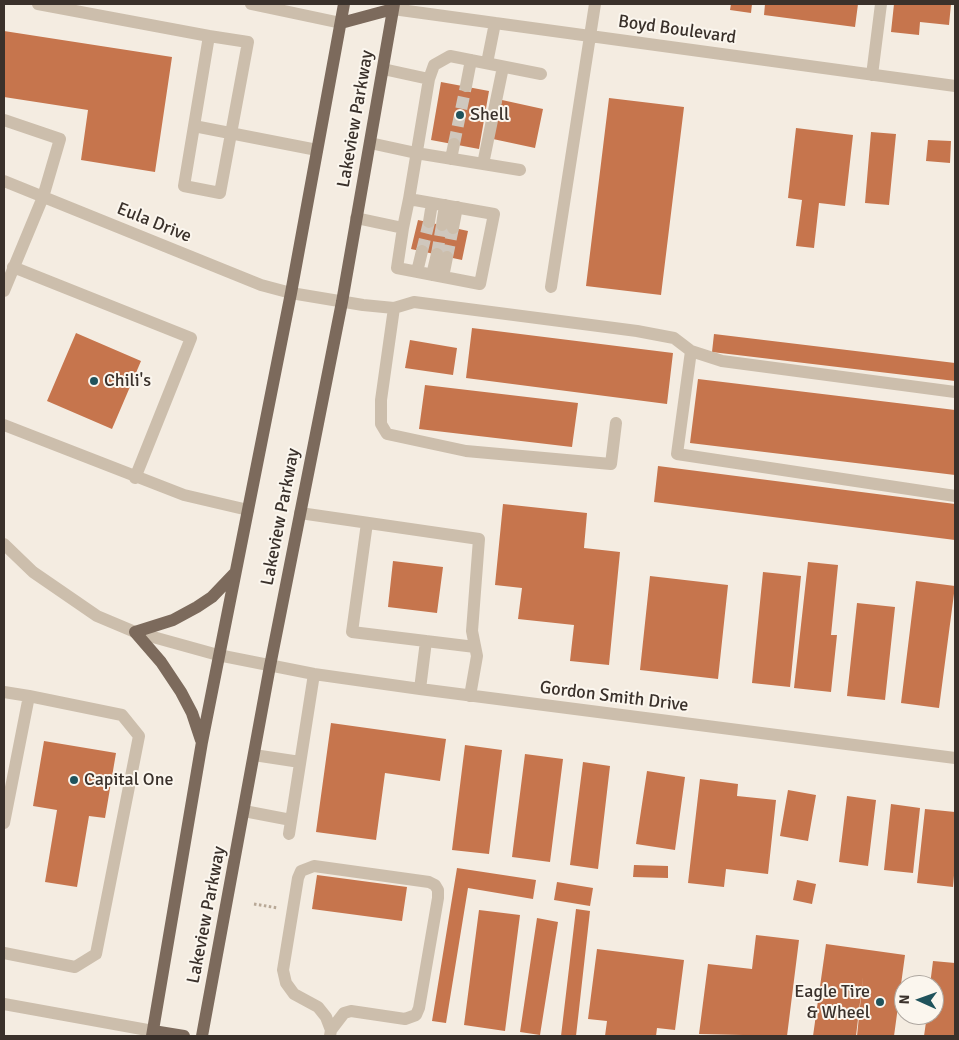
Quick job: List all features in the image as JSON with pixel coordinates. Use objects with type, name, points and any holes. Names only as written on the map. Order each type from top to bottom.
[{"type":"main road","name":"Lakeview Parkway","points":[[153,1034],[218,655],[291,293],[344,4]]},
{"type":"main road","name":"Lakeview Parkway","points":[[202,1036],[270,666],[342,302],[383,70],[390,6]]},
{"type":"main road","points":[[341,23],[390,6]]},
{"type":"main road","points":[[202,742],[192,713],[181,692],[160,662],[135,632],[173,620],[197,607],[212,597],[235,574]]},
{"type":"main road","points":[[153,1034],[184,1036]]},
{"type":"street","points":[[38,4],[55,5],[248,42],[220,193],[184,186],[209,36]]},
{"type":"street","points":[[251,4],[341,23]]},
{"type":"street","points":[[551,287],[595,4]]},
{"type":"street","points":[[872,75],[881,4]]},
{"type":"street","name":"Boyd Boulevard","points":[[390,6],[495,23],[872,75],[955,83]]},
{"type":"street","points":[[487,63],[495,23]]},
{"type":"street","points":[[409,199],[494,214],[480,284],[397,268],[429,79],[434,65],[450,56],[540,74]]},
{"type":"street","points":[[466,86],[471,60]]},
{"type":"street","points":[[483,164],[503,66]]},
{"type":"street","points":[[383,70],[429,79]]},
{"type":"street","points":[[4,120],[60,139],[43,197],[4,291]]},
{"type":"street","points":[[194,126],[317,150]]},
{"type":"street","points":[[370,143],[416,153],[520,170]]},
{"type":"street","points":[[451,159],[454,144]]},
{"type":"street","name":"Eula Drive","points":[[4,181],[261,285],[291,293],[342,302],[394,308],[414,302],[637,331],[674,338],[691,351],[722,361],[955,392]]},
{"type":"street","points":[[429,222],[432,203]]},
{"type":"street","points":[[447,226],[451,206]]},
{"type":"street","points":[[356,218],[403,228]]},
{"type":"street","points":[[417,272],[422,251]]},
{"type":"street","points":[[438,276],[442,256]]},
{"type":"street","points":[[13,268],[191,338],[135,478]]},
{"type":"street","points":[[394,308],[381,400],[381,424],[387,434],[466,450],[611,464],[616,423]]},
{"type":"street","points":[[691,351],[677,454],[955,496]]},
{"type":"street","points":[[4,424],[135,478],[184,495],[248,510]]},
{"type":"street","points":[[300,513],[479,539],[472,631],[477,656],[470,696]]},
{"type":"street","points":[[367,523],[352,632],[475,647]]},
{"type":"street","name":"Gordon Smith Drive","points":[[5,546],[33,572],[97,616],[135,632],[218,655],[314,674],[420,690],[955,758]]},
{"type":"street","points":[[420,690],[426,641]]},
{"type":"street","points":[[289,834],[314,674]]},
{"type":"street","points":[[4,692],[122,715],[139,736],[96,954],[75,967],[4,953]]},
{"type":"street","points":[[4,823],[29,696]]},
{"type":"street","points":[[254,755],[300,762]]},
{"type":"street","points":[[244,811],[291,820]]},
{"type":"street","points":[[307,867],[429,882],[435,885],[438,890],[419,1008],[416,1015],[405,1019],[351,1011],[344,1013],[331,1033],[326,1017],[318,1007],[294,994],[286,984],[282,970],[298,878],[301,871],[307,867]]},
{"type":"street","points":[[4,1004],[153,1034]]},
{"type":"path","points":[[254,904],[292,910]]},
{"type":"building","points":[[731,4],[752,4],[751,13],[730,10]]},
{"type":"building","points":[[765,4],[858,4],[855,27],[764,15]]},
{"type":"building","points":[[894,4],[951,4],[949,25],[920,22],[919,35],[891,32]]},
{"type":"building","points":[[4,31],[172,57],[155,172],[81,160],[88,110],[4,97]]},
{"type":"building","name":"Shell","points":[[441,82],[489,91],[479,149],[431,140]]},
{"type":"building","points":[[609,98],[684,107],[661,295],[586,286]]},
{"type":"building","points":[[502,100],[543,109],[535,148],[493,139]]},
{"type":"building","points":[[796,128],[853,135],[845,206],[819,203],[814,248],[796,246],[802,200],[788,198]]},
{"type":"building","points":[[871,132],[896,134],[889,205],[865,203]]},
{"type":"building","points":[[928,140],[951,141],[950,163],[926,161]]},
{"type":"building","points":[[418,220],[468,231],[462,260],[411,249]]},
{"type":"building","points":[[472,328],[673,353],[667,404],[466,378]]},
{"type":"building","name":"Chili's","points":[[76,333],[141,361],[112,429],[47,401]]},
{"type":"building","points":[[714,334],[955,363],[955,381],[712,352]]},
{"type":"building","points":[[410,340],[457,348],[453,375],[405,368]]},
{"type":"building","points":[[698,379],[955,410],[955,475],[690,443]]},
{"type":"building","points":[[425,385],[578,403],[572,447],[419,429]]},
{"type":"building","points":[[658,466],[955,504],[955,540],[654,502]]},
{"type":"building","points":[[503,504],[587,513],[584,548],[620,552],[609,665],[570,661],[574,625],[518,619],[522,588],[495,585]]},
{"type":"building","points":[[393,561],[443,567],[437,613],[388,607]]},
{"type":"building","points":[[808,562],[838,565],[831,635],[837,635],[831,692],[794,688]]},
{"type":"building","points":[[763,572],[801,576],[790,687],[752,683]]},
{"type":"building","points":[[650,576],[728,585],[718,679],[640,670]]},
{"type":"building","points":[[916,581],[955,586],[939,708],[901,703]]},
{"type":"building","points":[[857,603],[895,607],[885,700],[847,696]]},
{"type":"building","points":[[331,723],[446,739],[440,781],[385,773],[376,840],[316,832]]},
{"type":"building","name":"Capital One","points":[[44,741],[116,753],[105,818],[89,816],[77,887],[45,882],[57,810],[33,806]]},
{"type":"building","points":[[465,745],[502,750],[489,854],[452,850]]},
{"type":"building","points":[[525,754],[563,759],[550,862],[512,857]]},
{"type":"building","points":[[583,762],[610,766],[598,869],[570,865]]},
{"type":"building","points":[[647,771],[685,777],[675,850],[636,844]]},
{"type":"building","points":[[700,779],[738,784],[737,796],[776,800],[768,874],[726,869],[724,887],[688,883]]},
{"type":"building","points":[[788,790],[816,795],[808,841],[780,836]]},
{"type":"building","points":[[847,796],[876,800],[868,866],[839,862]]},
{"type":"building","points":[[891,804],[920,808],[913,873],[884,870]]},
{"type":"building","points":[[925,809],[955,812],[953,887],[917,883]]},
{"type":"building","points":[[634,865],[668,866],[668,878],[633,877]]},
{"type":"building","points":[[457,868],[536,880],[533,899],[468,888],[446,1023],[432,1021]]},
{"type":"building","points":[[317,875],[407,887],[402,921],[312,909]]},
{"type":"building","points":[[797,880],[816,884],[812,904],[793,900]]},
{"type":"building","points":[[557,882],[593,888],[590,906],[554,900]]},
{"type":"building","points":[[576,909],[590,911],[576,1036],[561,1036]]},
{"type":"building","points":[[479,910],[520,915],[505,1031],[464,1025]]},
{"type":"building","points":[[537,918],[558,922],[540,1035],[520,1032]]},
{"type":"building","points":[[756,935],[799,940],[787,1036],[699,1034],[708,964],[752,969]]},
{"type":"building","points":[[826,944],[905,955],[902,975],[894,975],[894,1036],[857,1036],[863,977],[856,1036],[813,1036]]},
{"type":"building","points":[[597,949],[684,960],[675,1030],[657,1028],[656,1036],[605,1036],[607,1021],[588,1019]]},
{"type":"building","points":[[933,961],[955,963],[955,1036],[924,1036],[926,1025],[944,1025],[944,975],[931,975]]},
{"type":"tunnel","points":[[454,144],[466,86]]},
{"type":"tunnel","points":[[422,251],[429,222]]},
{"type":"tunnel","points":[[437,254],[442,225]]},
{"type":"tunnel","points":[[447,257],[453,228]]},
{"type":"place","name":"Shell","points":[[460,115]]},
{"type":"place","name":"Chili's","points":[[94,381]]},
{"type":"place","name":"Capital One","points":[[74,780]]},
{"type":"place","name":"Eagle Tire & Wheel","points":[[880,1002]]}]
